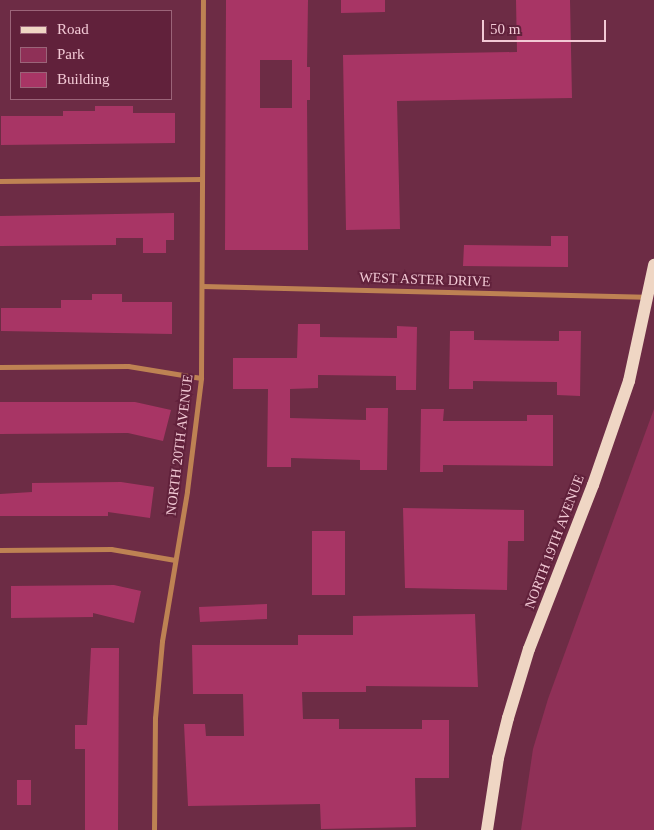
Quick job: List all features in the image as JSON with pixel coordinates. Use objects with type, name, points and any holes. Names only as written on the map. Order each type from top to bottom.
[{"type":"main road","name":"NORTH 19TH AVENUE","points":[[487,830],[498,758],[516,692],[629,381],[654,265]]},
{"type":"street","name":"NORTH 20TH AVENUE","points":[[154,830],[157,685],[201,378],[203,0]]},
{"type":"street","points":[[0,181],[202,179]]},
{"type":"street","name":"WEST ASTER DRIVE","points":[[202,286],[648,298]]},
{"type":"street","points":[[0,367],[128,366],[201,378]]},
{"type":"street","points":[[0,550],[111,548],[175,560]]},
{"type":"green space","points":[[654,409],[654,830],[521,830],[533,749],[548,699]]},
{"type":"building","points":[[226,0],[308,0],[307,67],[310,67],[310,100],[307,100],[308,250],[225,250]],"holes":[[[260,60],[292,60],[292,108],[260,108]]]},
{"type":"building","points":[[341,0],[385,0],[385,12],[341,13]]},
{"type":"building","points":[[516,0],[570,0],[572,98],[397,101],[400,229],[346,230],[343,55],[517,52]]},
{"type":"building","points":[[95,106],[133,106],[133,113],[175,113],[175,143],[1,145],[1,116],[63,116],[63,111],[95,111]]},
{"type":"building","points":[[174,213],[174,240],[166,240],[166,253],[143,253],[143,238],[116,238],[116,245],[0,246],[0,216]]},
{"type":"building","points":[[551,236],[568,236],[568,267],[463,266],[464,245],[551,246]]},
{"type":"building","points":[[92,294],[122,294],[122,302],[172,302],[172,334],[1,331],[1,308],[61,308],[61,300],[92,300]]},
{"type":"building","points":[[298,324],[320,324],[320,337],[397,338],[397,326],[417,327],[416,390],[396,390],[396,376],[318,375],[318,388],[290,389],[290,418],[366,420],[366,408],[388,408],[387,470],[360,470],[360,460],[291,458],[291,467],[267,467],[268,389],[233,389],[233,358],[297,358]]},
{"type":"building","points":[[450,331],[474,331],[474,340],[559,341],[559,331],[581,331],[580,396],[557,395],[557,382],[473,381],[473,389],[449,389]]},
{"type":"building","points":[[0,402],[135,402],[171,410],[163,441],[128,433],[0,434]]},
{"type":"building","points":[[421,409],[444,409],[443,421],[527,421],[527,415],[553,415],[553,466],[443,465],[443,472],[420,472]]},
{"type":"building","points":[[121,482],[154,487],[150,518],[108,512],[108,516],[0,516],[0,494],[32,492],[32,483]]},
{"type":"building","points":[[403,508],[524,510],[524,541],[508,541],[507,590],[405,588]]},
{"type":"building","points":[[312,531],[345,531],[345,595],[312,595]]},
{"type":"building","points":[[114,585],[141,591],[134,623],[93,613],[93,617],[11,618],[11,586]]},
{"type":"building","points":[[267,604],[267,619],[200,622],[199,607]]},
{"type":"building","points":[[475,614],[478,687],[366,686],[366,692],[302,692],[303,719],[339,719],[339,729],[422,729],[422,720],[449,720],[449,778],[415,778],[416,827],[321,829],[320,804],[188,806],[184,724],[205,724],[206,736],[244,736],[243,694],[193,694],[192,645],[298,645],[298,635],[353,635],[353,616]]},
{"type":"building","points":[[91,648],[119,648],[118,830],[85,830],[85,749],[75,749],[75,725],[87,725]]},
{"type":"building","points":[[17,780],[31,780],[31,805],[17,805]]}]
